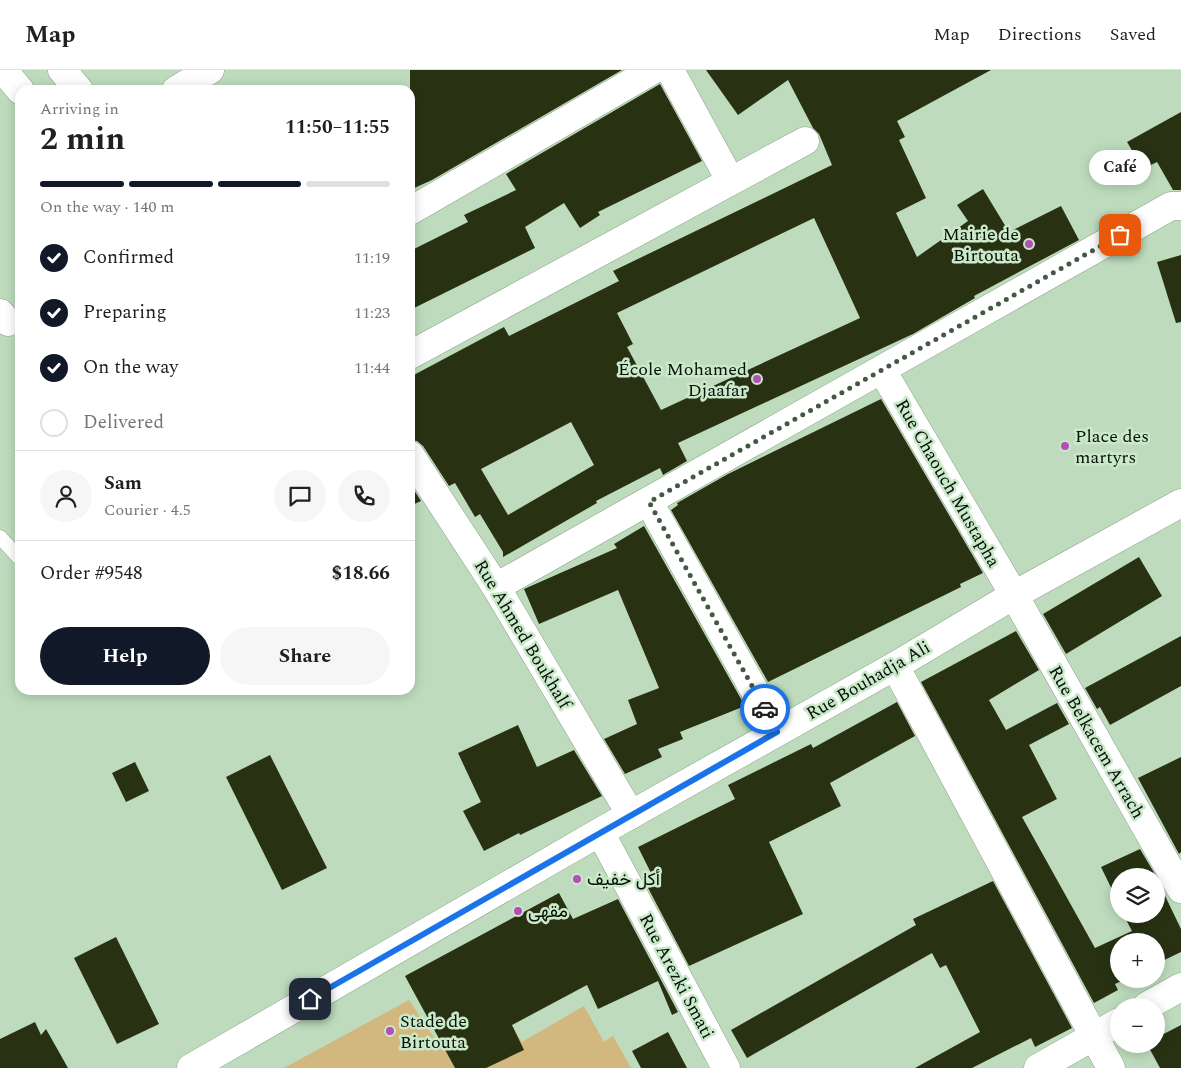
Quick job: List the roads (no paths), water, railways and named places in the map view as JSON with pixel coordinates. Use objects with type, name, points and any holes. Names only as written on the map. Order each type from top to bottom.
[{"type":"street","points":[[3,70],[16,85]]},
{"type":"street","points":[[62,70],[75,85]]},
{"type":"street","points":[[184,85],[210,70]]},
{"type":"street","points":[[415,209],[653,70]]},
{"type":"street","points":[[670,70],[730,180]]},
{"type":"street","points":[[415,352],[730,180],[805,142]]},
{"type":"street","points":[[496,587],[1171,206],[1181,206]]},
{"type":"street","name":"Rue Chaouch Mustapha","points":[[882,370],[1014,595]]},
{"type":"street","name":"Rue Ahmed Boukhalf","points":[[415,462],[496,587],[631,815]]},
{"type":"street","points":[[649,502],[777,732]]},
{"type":"street","name":"Rue Bouhadja Ali","points":[[190,1068],[600,832],[895,666],[1014,595],[1181,502]]},
{"type":"street","name":"Rue Belkacem Arrach","points":[[1014,595],[1181,889]]},
{"type":"street","points":[[895,666],[1111,1068]]},
{"type":"street","name":"Rue Arezki Smati","points":[[600,832],[726,1068]]},
{"type":"street","points":[[1161,998],[1181,987]]},
{"type":"street","points":[[1038,1068],[1110,1027]]},
{"type":"lane","points":[[0,537],[15,554]]},
{"type":"place","name":"Café","points":[[1120,235]]},
{"type":"place","name":"Mairie de Birtouta","points":[[1029,244]]},
{"type":"place","name":"École Mohamed Djaafar","points":[[757,379]]},
{"type":"place","name":"Place des martyrs","points":[[1065,446]]},
{"type":"place","name":"أكل خفيف","points":[[577,879]]},
{"type":"place","name":"مقهى","points":[[518,911]]},
{"type":"place","name":"Stade de Birtouta","points":[[390,1031]]}]
